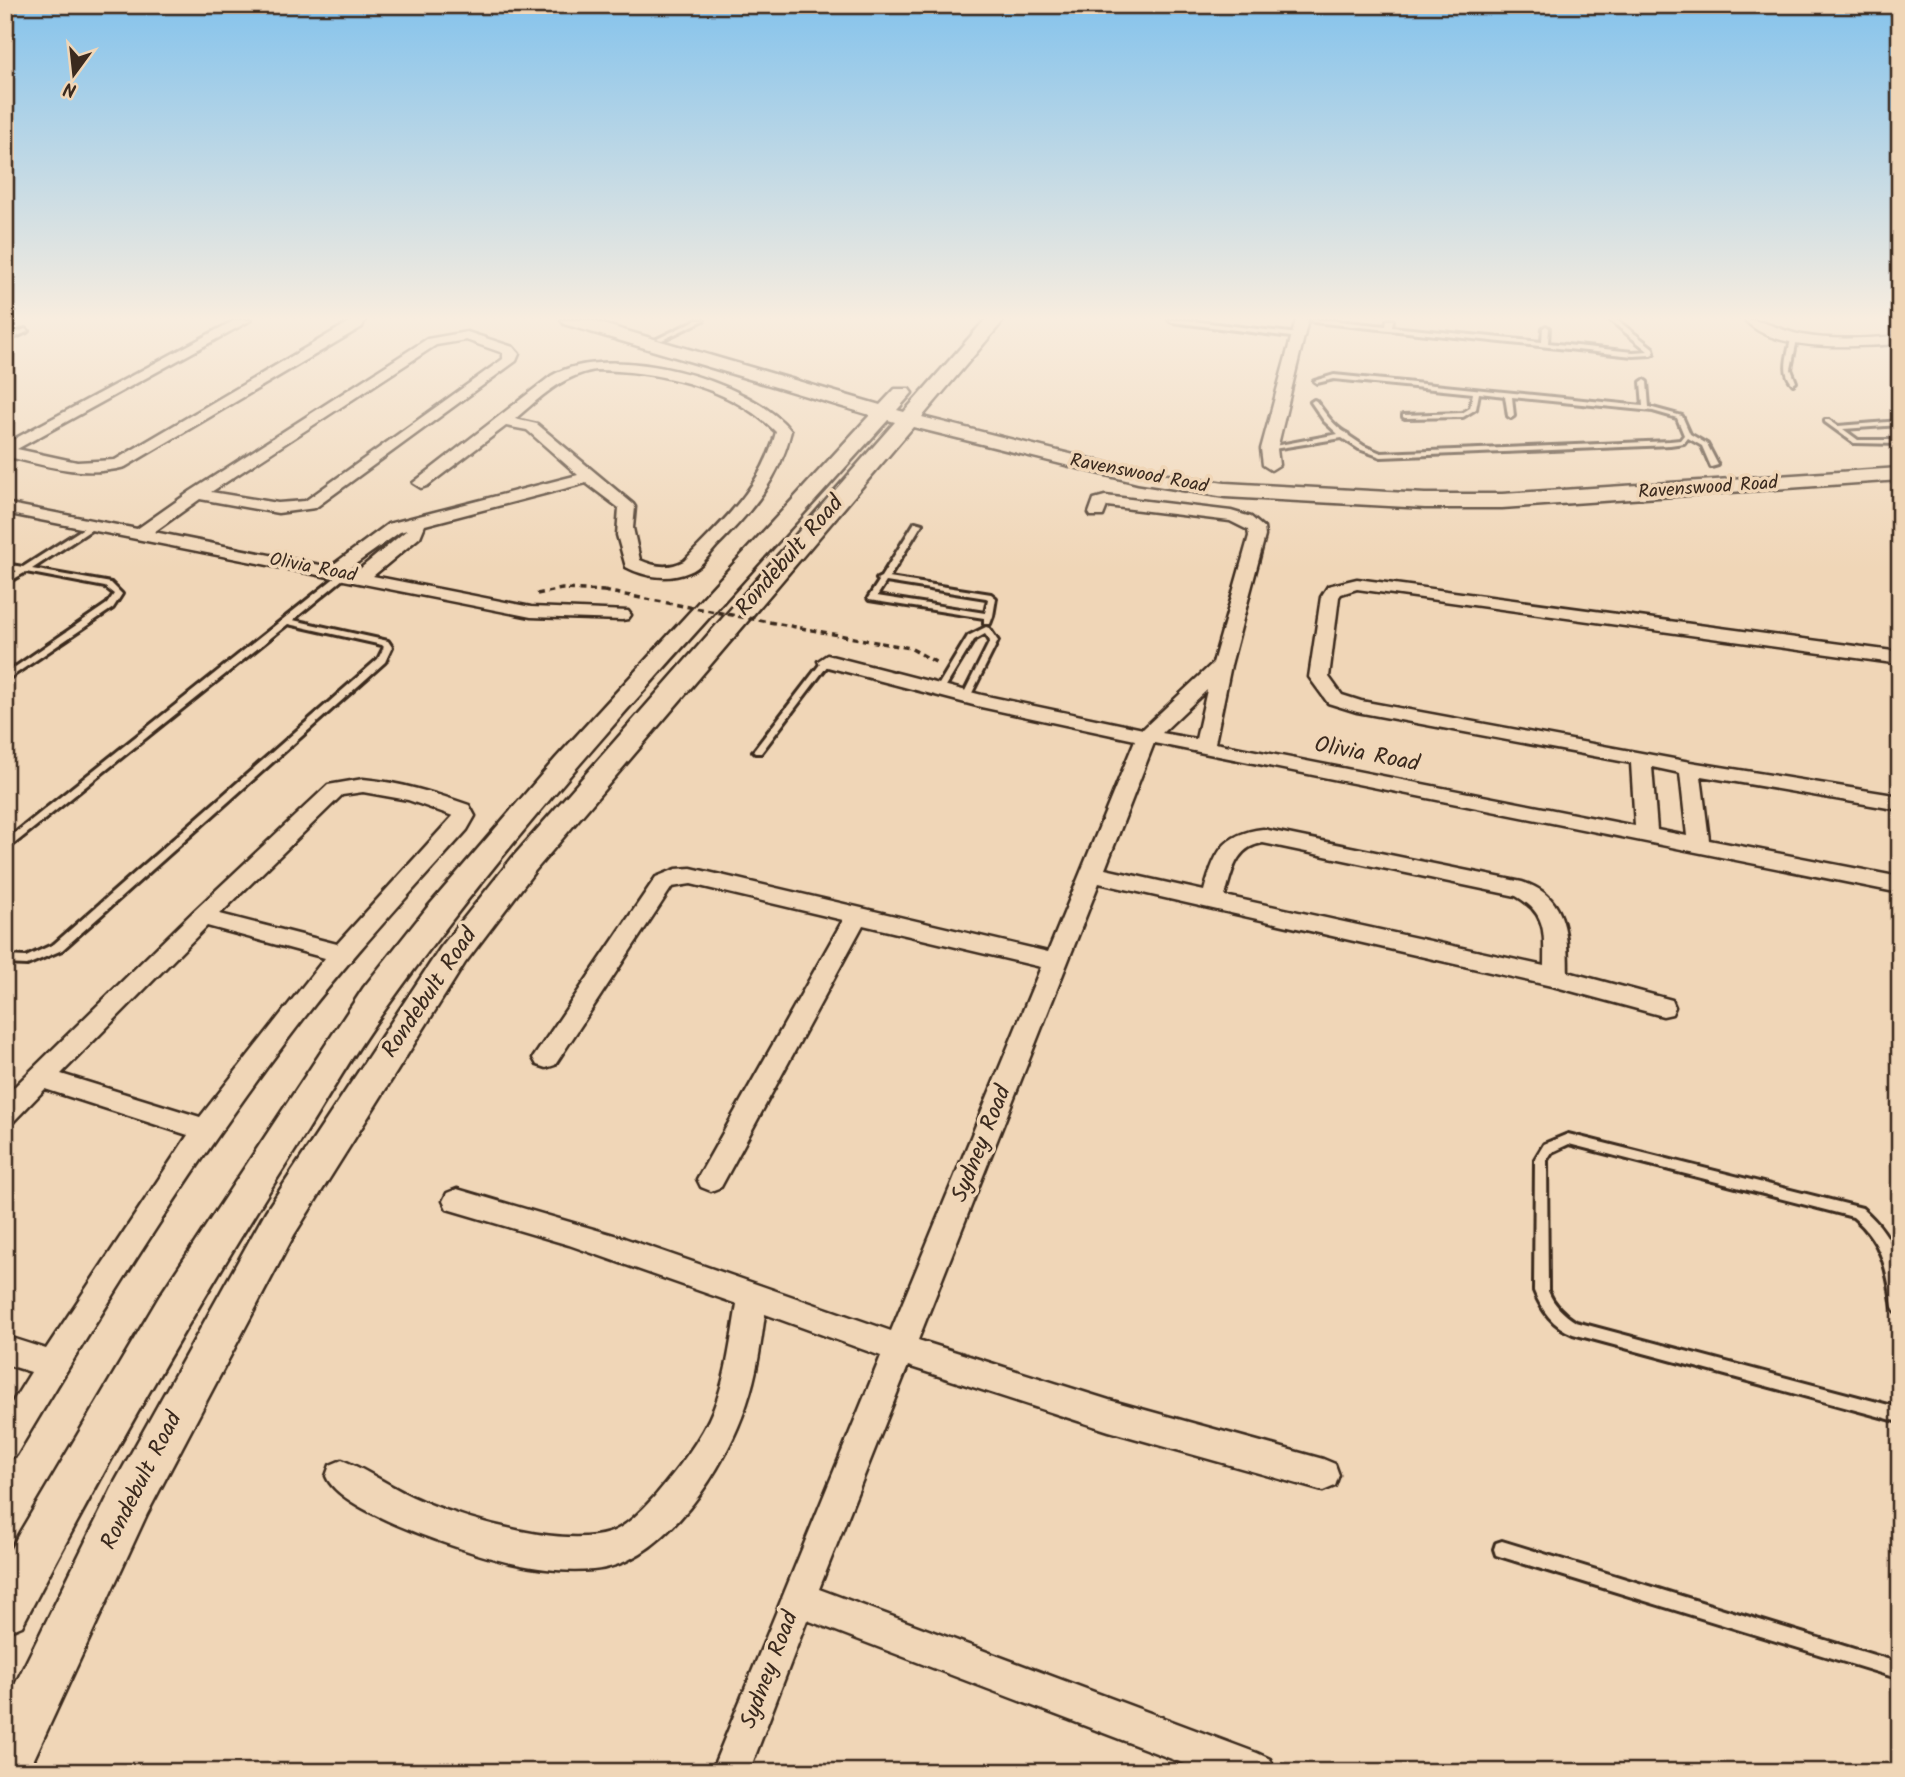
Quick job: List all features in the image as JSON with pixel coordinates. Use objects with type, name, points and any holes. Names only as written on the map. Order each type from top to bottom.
[{"type":"main road","name":"Ravenswood Road","points":[[894,403],[958,432],[1063,460],[1138,477],[1224,490],[1502,501],[1900,474]]},
{"type":"main road","name":"Ravenswood Road","points":[[895,403],[1088,458],[1265,492]]},
{"type":"main road","name":"Rondebult Road","points":[[5,1609],[55,1513],[224,1226],[374,1000],[477,868],[680,636],[905,403]]},
{"type":"main road","name":"Rondebult Road","points":[[5,1762],[131,1498],[280,1223],[453,955],[523,865],[879,452],[903,405]]},
{"type":"main road","points":[[879,452],[922,433],[958,432]]},
{"type":"street","points":[[5,450],[88,403]]},
{"type":"street","points":[[5,450],[79,468],[93,469],[120,464],[223,403]]},
{"type":"street","points":[[139,535],[338,403]]},
{"type":"street","points":[[197,494],[278,508],[309,505],[451,403]]},
{"type":"street","points":[[421,483],[528,403]]},
{"type":"street","points":[[503,421],[532,427],[603,491],[617,495],[626,507],[626,542],[632,563],[643,568],[681,571],[690,565],[767,478],[781,453],[784,431],[745,403]]},
{"type":"street","points":[[1271,465],[1269,449],[1281,403]]},
{"type":"street","points":[[348,571],[386,533],[589,477]]},
{"type":"street","points":[[1097,513],[1100,502],[1105,501],[1231,516],[1253,523],[1257,536],[1222,665],[1204,748]]},
{"type":"street","name":"Olivia Road","points":[[5,508],[139,535],[348,571],[531,612],[622,615]]},
{"type":"street","points":[[348,571],[376,565],[414,533],[417,524]]},
{"type":"street","points":[[1900,658],[1357,584],[1334,590],[1330,597],[1319,677],[1335,699],[1357,706],[1689,768],[1900,803]]},
{"type":"street","name":"Olivia Road","points":[[827,661],[966,697],[1204,748],[1900,885]]},
{"type":"street","name":"Sydney Road","points":[[730,1772],[797,1599],[901,1349],[1147,736],[1222,665]]},
{"type":"street","points":[[1641,758],[1647,835]]},
{"type":"street","points":[[1689,768],[1699,846]]},
{"type":"street","points":[[5,1113],[202,917],[326,798],[345,785],[364,784],[461,810],[464,816],[459,825],[342,954],[206,1130],[53,1365],[5,1444]]},
{"type":"street","points":[[1212,901],[1235,843],[1247,836],[1262,836],[1522,890],[1534,895],[1549,908],[1555,926],[1556,978]]},
{"type":"street","points":[[1090,873],[1556,978],[1663,1007]]},
{"type":"street","points":[[546,1058],[664,882],[676,877],[691,876],[1055,962]]},
{"type":"street","points":[[711,1179],[857,915]]},
{"type":"street","points":[[202,917],[342,954]]},
{"type":"street","points":[[41,1079],[206,1130]]},
{"type":"street","points":[[457,1201],[534,1221],[901,1349],[1202,1444],[1323,1475]]},
{"type":"street","points":[[342,1476],[425,1520],[513,1545],[579,1555],[614,1549],[638,1537],[671,1502],[701,1464],[727,1416],[753,1298]]},
{"type":"street","points":[[5,1350],[53,1365]]},
{"type":"street","points":[[797,1599],[1257,1772]]},
{"type":"lane","points":[[1315,403],[1325,418],[1360,449],[1389,455],[1670,443],[1682,442],[1687,435]]},
{"type":"lane","points":[[1405,416],[1463,415],[1473,409],[1474,403]]},
{"type":"lane","points":[[1509,403],[1511,416]]},
{"type":"lane","points":[[1592,403],[1646,408],[1679,418],[1687,435],[1705,445],[1714,465]]},
{"type":"lane","points":[[1646,403],[1646,408]]},
{"type":"lane","points":[[1827,421],[1850,440],[1864,443],[1900,442]]},
{"type":"lane","points":[[1836,428],[1900,423]]},
{"type":"lane","points":[[1269,449],[1346,435]]},
{"type":"lane","points":[[918,524],[871,595],[874,600],[989,616]]},
{"type":"lane","points":[[5,582],[93,526]]},
{"type":"lane","points":[[5,566],[108,585],[118,594],[110,606],[5,678]]},
{"type":"lane","points":[[5,846],[348,571]]},
{"type":"lane","points":[[881,579],[983,594],[992,598],[986,630],[994,642],[966,697]]},
{"type":"lane","points":[[5,960],[27,961],[42,956],[64,942],[382,660],[388,647],[385,643],[287,621]]},
{"type":"lane","points":[[940,689],[971,638],[986,630]]},
{"type":"lane","points":[[758,751],[827,661]]},
{"type":"lane","points":[[1900,1307],[1891,1257],[1882,1236],[1872,1223],[1857,1212],[1569,1139],[1548,1148],[1541,1159],[1541,1291],[1549,1310],[1561,1321],[1573,1328],[1900,1415]]},
{"type":"lane","points":[[1502,1549],[1900,1671]]},
{"type":"path","points":[[604,591],[881,643]]}]
